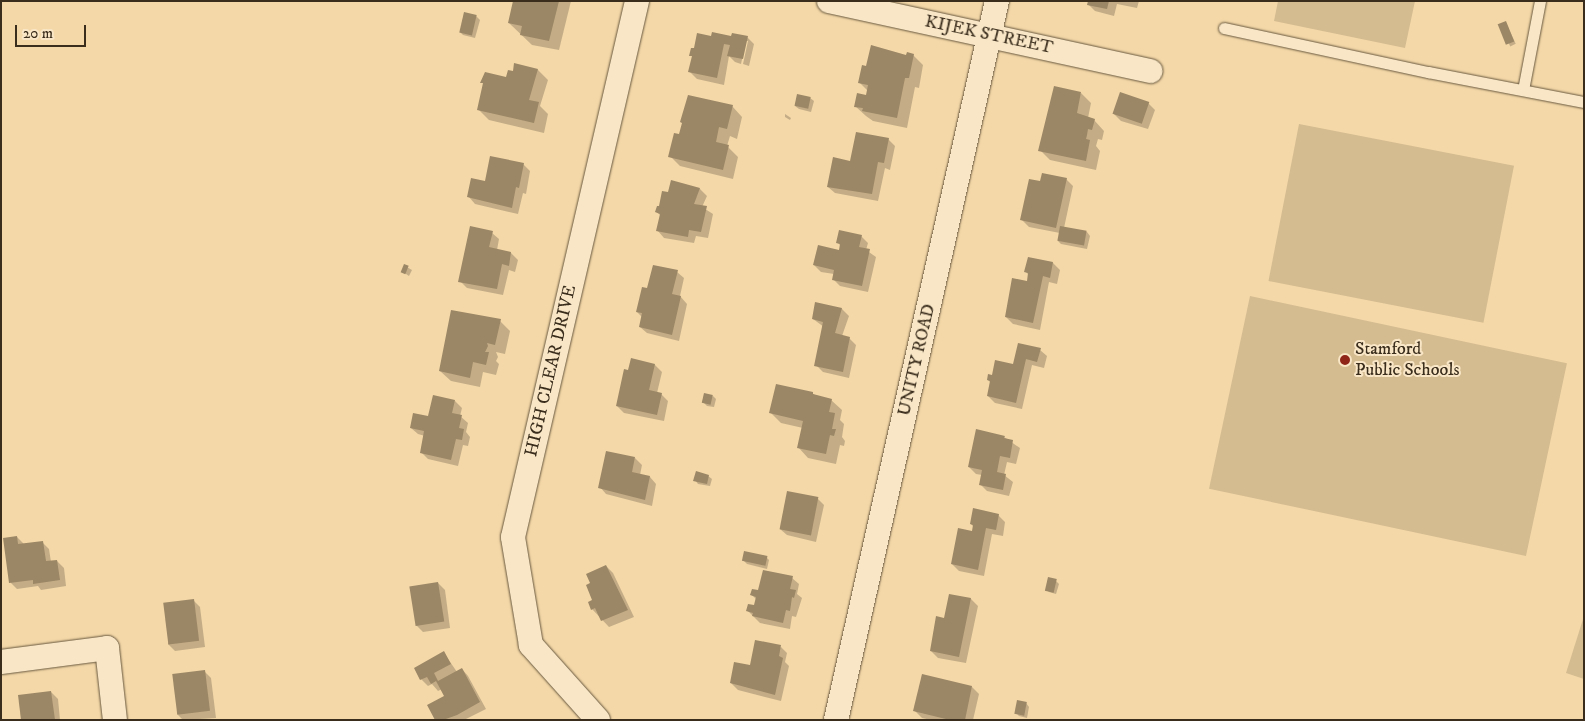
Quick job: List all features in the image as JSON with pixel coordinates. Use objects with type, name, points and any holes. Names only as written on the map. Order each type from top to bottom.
[{"type":"street","name":"HIGH CLEAR DRIVE","points":[[598,720],[531,645],[513,537],[637,1]]},
{"type":"street","name":"KIJEK STREET","points":[[829,1],[990,34],[1150,71]]},
{"type":"street","name":"UNITY ROAD","points":[[836,720],[997,1]]},
{"type":"street","points":[[1,662],[107,648],[115,720]]},
{"type":"lane","points":[[1523,90],[1540,1]]},
{"type":"lane","points":[[1224,28],[1428,72],[1584,102]]},
{"type":"shaded area","points":[[1278,1],[1415,1],[1405,48],[1274,21]]},
{"type":"shaded area","points":[[1299,124],[1514,166],[1483,323],[1268,281]]},
{"type":"shaded area","points":[[1250,296],[1567,363],[1526,556],[1209,489]]},
{"type":"shaded area","points":[[1584,616],[1584,679],[1566,673]]},
{"type":"building","points":[[513,1],[559,1],[549,41],[520,35],[522,26],[508,23]]},
{"type":"building","points":[[1088,1],[1109,1],[1107,9],[1087,5]]},
{"type":"building","points":[[464,12],[477,15],[472,35],[459,32]]},
{"type":"building","points":[[1506,21],[1514,41],[1506,45],[1498,24]]},
{"type":"building","points":[[712,32],[731,36],[732,33],[748,36],[743,59],[727,56],[730,45],[724,44],[717,78],[688,72],[692,56],[689,56],[691,48],[694,48],[697,33],[711,36]]},
{"type":"building","points":[[871,45],[906,55],[907,52],[914,54],[909,78],[905,78],[897,118],[862,111],[863,108],[854,107],[857,93],[866,95],[868,85],[858,83],[862,65],[866,66]]},
{"type":"building","points":[[514,63],[538,69],[529,100],[539,102],[534,123],[477,110],[483,83],[480,83],[485,72],[506,77],[508,70],[513,71]]},
{"type":"building","points":[[1054,86],[1081,92],[1077,113],[1095,119],[1092,130],[1088,129],[1086,139],[1090,140],[1086,161],[1038,151]]},
{"type":"building","points":[[1120,92],[1149,102],[1142,124],[1113,114]]},
{"type":"building","points":[[797,94],[811,97],[808,109],[795,106]]},
{"type":"building","points":[[688,95],[733,105],[727,129],[719,127],[716,142],[729,145],[723,170],[668,157],[674,133],[679,134],[682,123],[680,122]]},
{"type":"building","points":[[856,132],[889,138],[884,163],[878,162],[872,194],[827,187],[833,157],[850,161]]},
{"type":"building","points":[[490,156],[524,163],[519,188],[516,187],[512,208],[467,197],[471,178],[485,181]]},
{"type":"building","points":[[1042,173],[1067,178],[1056,228],[1020,220],[1029,179],[1040,181]]},
{"type":"building","points":[[671,180],[700,188],[694,204],[707,206],[701,232],[689,230],[688,237],[656,231],[660,214],[655,212],[657,206],[659,206],[662,191],[668,192]]},
{"type":"building","points":[[470,226],[493,231],[489,247],[511,252],[509,266],[502,264],[497,289],[458,282]]},
{"type":"building","points":[[1060,226],[1087,231],[1084,245],[1057,241]]},
{"type":"building","points":[[839,230],[862,235],[859,247],[870,249],[862,286],[832,280],[834,270],[813,265],[818,245],[839,250],[840,244],[836,243]]},
{"type":"building","points":[[1028,257],[1053,262],[1050,278],[1043,276],[1033,323],[1005,317],[1012,278],[1027,281],[1028,273],[1024,272]]},
{"type":"building","points":[[404,264],[409,266],[405,274],[401,272]]},
{"type":"building","points":[[653,265],[678,270],[672,294],[681,296],[672,335],[639,327],[642,313],[636,312],[642,287],[647,288]]},
{"type":"building","points":[[815,302],[842,308],[835,333],[850,337],[843,372],[814,366],[823,322],[812,319]]},
{"type":"building","points":[[451,310],[501,319],[495,345],[487,343],[488,346],[485,352],[489,352],[486,365],[473,362],[470,378],[439,371]]},
{"type":"building","points":[[1018,343],[1041,348],[1037,362],[1026,359],[1016,403],[987,396],[990,381],[987,380],[988,374],[992,375],[995,360],[1013,364]]},
{"type":"building","points":[[631,358],[655,364],[649,390],[662,393],[657,415],[616,406],[624,369],[628,370]]},
{"type":"building","points":[[776,384],[813,392],[813,394],[832,399],[829,412],[835,413],[832,429],[836,429],[834,436],[830,435],[826,454],[797,448],[803,421],[769,413]]},
{"type":"building","points":[[704,393],[713,395],[711,405],[702,403]]},
{"type":"building","points":[[433,395],[455,400],[452,413],[462,415],[459,428],[464,429],[462,440],[456,439],[451,460],[420,453],[424,431],[410,428],[413,413],[428,416]]},
{"type":"building","points":[[976,429],[1005,436],[1004,438],[1013,440],[1010,458],[1000,456],[997,472],[1006,474],[1003,490],[979,485],[982,470],[968,467]]},
{"type":"building","points":[[606,451],[635,457],[632,472],[650,476],[645,500],[598,488]]},
{"type":"building","points":[[696,471],[709,475],[707,484],[693,481]]},
{"type":"building","points":[[787,491],[818,497],[811,535],[780,529]]},
{"type":"building","points":[[973,508],[999,514],[996,530],[986,528],[978,570],[951,564],[958,528],[972,531],[973,525],[970,524]]},
{"type":"building","points":[[17,536],[18,544],[43,541],[46,561],[57,560],[60,580],[33,584],[33,580],[9,583],[3,538]]},
{"type":"building","points":[[744,551],[767,556],[765,566],[742,561]]},
{"type":"building","points":[[606,565],[628,610],[601,621],[595,608],[591,610],[588,602],[592,600],[586,585],[590,583],[586,574]]},
{"type":"building","points":[[763,570],[793,576],[790,589],[796,590],[794,598],[792,597],[790,611],[786,610],[783,623],[752,616],[753,613],[746,611],[748,604],[754,605],[756,597],[750,595],[752,589],[758,590]]},
{"type":"building","points":[[1048,577],[1057,579],[1054,593],[1045,591]]},
{"type":"building","points":[[438,582],[444,622],[416,626],[409,587]]},
{"type":"building","points":[[949,594],[971,598],[959,657],[930,651],[936,616],[944,618]]},
{"type":"building","points":[[194,599],[199,641],[168,644],[163,603]]},
{"type":"building","points":[[755,640],[781,645],[779,656],[783,658],[775,695],[730,683],[734,662],[750,665]]},
{"type":"building","points":[[444,651],[451,664],[434,673],[438,681],[462,668],[480,702],[457,715],[443,720],[435,720],[427,705],[444,696],[436,681],[431,684],[427,677],[420,680],[414,668]]},
{"type":"building","points":[[205,670],[210,711],[177,715],[172,674]]},
{"type":"building","points":[[922,674],[972,686],[965,720],[950,720],[913,711]]},
{"type":"building","points":[[51,691],[55,720],[21,720],[18,695]]},
{"type":"building","points":[[1017,700],[1027,702],[1024,716],[1014,714]]},
{"type":"place","name":"Stamford Public Schools","points":[[1345,360]]}]
